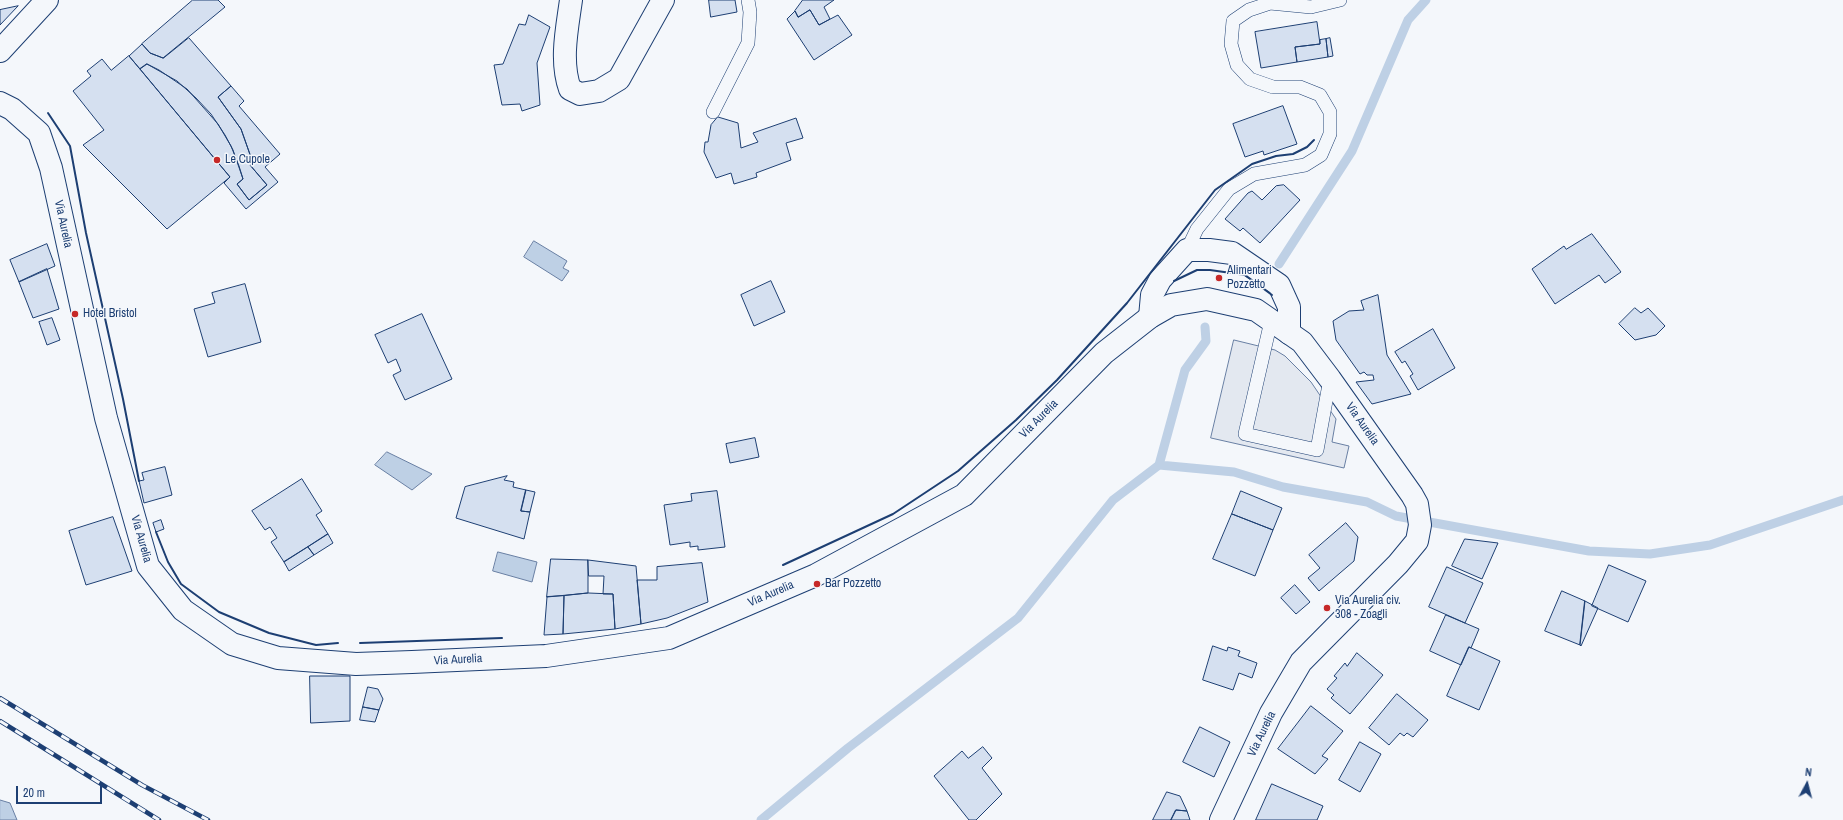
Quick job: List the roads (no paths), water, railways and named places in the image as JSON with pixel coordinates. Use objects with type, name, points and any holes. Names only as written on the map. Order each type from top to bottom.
[{"type":"main road","points":[[0,51],[47,0]]},
{"type":"main road","points":[[571,0],[565,48],[565,77],[570,89],[580,94],[599,90],[619,79],[663,0]]},
{"type":"main road","name":"Via Aurelia","points":[[6,106],[39,133],[52,168],[106,418],[148,566],[183,610],[232,644],[278,658],[356,664],[546,656],[669,638],[816,575],[964,495],[1104,353],[1150,317],[1171,305],[1207,299],[1263,316],[1302,342],[1330,378],[1417,504],[1420,525],[1417,540],[1398,564],[1301,662],[1271,713],[1221,820]]},
{"type":"main road","points":[[1150,317],[1152,295],[1160,280],[1187,250],[1209,250],[1232,253],[1278,285],[1289,307],[1289,333]]},
{"type":"lane","points":[[713,112],[748,43],[750,12],[748,0]]},
{"type":"lane","points":[[1187,250],[1197,229],[1229,189],[1254,174],[1305,165],[1321,155],[1330,134],[1330,112],[1320,95],[1300,87],[1273,86],[1250,79],[1238,65],[1231,44],[1233,21],[1249,10],[1270,3],[1311,7],[1340,0]]},
{"type":"lane","points":[[1263,316],[1245,434],[1317,450],[1330,378]]},
{"type":"water","points":[[534,241],[567,261],[563,268],[569,271],[562,281],[524,257]]},
{"type":"water","points":[[387,452],[432,474],[412,490],[375,465]]},
{"type":"water","points":[[498,552],[537,562],[532,582],[493,571]]},
{"type":"water","points":[[0,800],[10,803],[17,820],[0,820]]},
{"type":"waterway","points":[[1279,264],[1352,151],[1408,20],[1426,0]]},
{"type":"waterway","points":[[761,820],[848,748],[1018,618],[1113,500],[1159,465],[1185,370],[1206,341],[1205,327]]},
{"type":"waterway","points":[[1159,465],[1234,472],[1283,487],[1367,502],[1396,516],[1589,551],[1650,554],[1710,545],[1843,500]]},
{"type":"railway","points":[[0,698],[142,785],[208,820]]},
{"type":"railway","points":[[0,721],[159,820]]},
{"type":"place","name":"Le Cupole","points":[[217,160]]},
{"type":"place","name":"Alimentari Pozzetto","points":[[1219,278]]},
{"type":"place","name":"Hotel Bristol","points":[[75,314]]},
{"type":"place","name":"Bar Pozzetto","points":[[817,584]]},
{"type":"place","name":"Via Aurelia civ. 308 - Zoagli","points":[[1327,608]]}]
